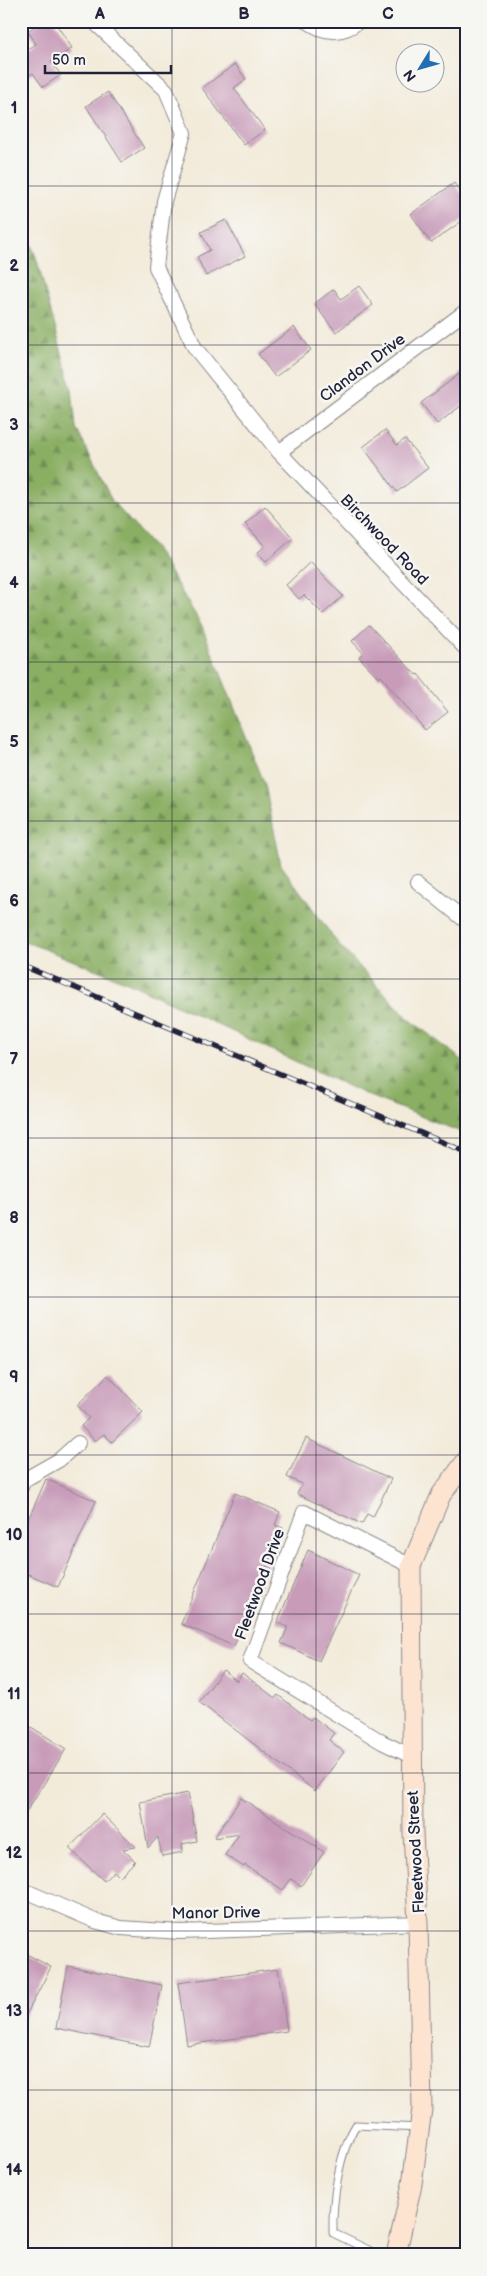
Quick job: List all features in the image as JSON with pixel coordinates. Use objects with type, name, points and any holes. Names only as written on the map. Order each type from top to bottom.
[{"type":"street","name":"Birchwood Road","points":[[93,21],[166,90],[184,133],[164,201],[156,267],[195,348],[278,452],[466,649]]},
{"type":"street","points":[[307,21],[316,28],[333,33],[359,21]]},
{"type":"street","name":"Clandon Drive","points":[[278,452],[466,311]]},
{"type":"street","points":[[418,882],[466,921]]},
{"type":"street","points":[[21,1487],[24,1480],[59,1460],[78,1442]]},
{"type":"street","name":"Fleetwood Street","points":[[396,2255],[412,2184],[422,2109],[418,1923],[411,1756],[411,1566],[442,1495],[466,1461]]},
{"type":"street","name":"Fleetwood Drive","points":[[411,1566],[304,1512],[250,1661],[382,1742],[411,1756]]},
{"type":"street","name":"Manor Drive","points":[[21,1889],[95,1921],[121,1928],[180,1932],[418,1923]]},
{"type":"lane","points":[[380,2255],[333,2233],[332,2210],[348,2138],[356,2125],[419,2128]]},
{"type":"green space","points":[[21,219],[36,257],[72,390],[76,428],[112,501],[157,551],[201,624],[265,785],[281,865],[339,945],[409,1019],[466,1063],[466,1134],[369,1096],[125,981],[21,940]]},
{"type":"building","points":[[42,21],[54,21],[72,48],[51,62],[61,75],[43,87],[33,73],[27,77],[21,70],[21,54],[36,44],[28,31]]},
{"type":"building","points":[[235,64],[246,79],[234,88],[265,130],[244,145],[202,88]]},
{"type":"building","points":[[108,92],[144,148],[122,162],[86,106]]},
{"type":"building","points":[[454,183],[466,199],[466,218],[431,243],[411,214]]},
{"type":"building","points":[[226,220],[245,256],[206,276],[197,257],[210,250],[201,232]]},
{"type":"building","points":[[359,286],[373,305],[336,332],[314,304],[334,289],[341,299]]},
{"type":"building","points":[[294,327],[311,350],[275,377],[258,354]]},
{"type":"building","points":[[466,369],[466,402],[437,424],[421,403]]},
{"type":"building","points":[[385,430],[397,445],[405,439],[428,468],[397,492],[363,447]]},
{"type":"building","points":[[265,506],[293,538],[266,562],[257,553],[265,546],[245,524]]},
{"type":"building","points":[[310,562],[343,596],[323,614],[304,595],[299,599],[286,585]]},
{"type":"building","points":[[369,625],[416,675],[418,674],[448,712],[425,730],[381,676],[379,678],[359,657],[363,653],[352,641]]},
{"type":"building","points":[[108,1375],[143,1412],[112,1442],[104,1434],[95,1441],[81,1426],[89,1418],[77,1405]]},
{"type":"building","points":[[306,1438],[391,1479],[373,1517],[367,1514],[362,1524],[297,1494],[302,1484],[287,1477]]},
{"type":"building","points":[[46,1479],[96,1501],[58,1587],[21,1571],[21,1536]]},
{"type":"building","points":[[235,1493],[280,1512],[275,1525],[283,1528],[234,1646],[181,1624]]},
{"type":"building","points":[[308,1550],[359,1575],[319,1661],[281,1643],[288,1627],[277,1623]]},
{"type":"building","points":[[223,1670],[237,1681],[242,1673],[275,1698],[278,1695],[310,1720],[313,1717],[334,1733],[329,1740],[344,1752],[315,1791],[199,1702]]},
{"type":"building","points":[[28,1725],[66,1749],[21,1820],[21,1736]]},
{"type":"building","points":[[188,1793],[197,1841],[182,1844],[183,1852],[162,1856],[158,1837],[148,1848],[140,1802]]},
{"type":"building","points":[[241,1798],[324,1852],[301,1886],[291,1879],[283,1890],[245,1865],[244,1867],[225,1855],[239,1834],[214,1838]]},
{"type":"building","points":[[102,1814],[136,1847],[123,1849],[135,1861],[120,1877],[114,1871],[104,1881],[69,1848]]},
{"type":"building","points":[[21,1951],[51,1967],[21,2025]]},
{"type":"building","points":[[68,1966],[162,1985],[149,2047],[56,2028]]},
{"type":"building","points":[[278,1969],[287,2031],[187,2045],[178,1983]]},
{"type":"railway","points":[[21,965],[466,1152]]}]
